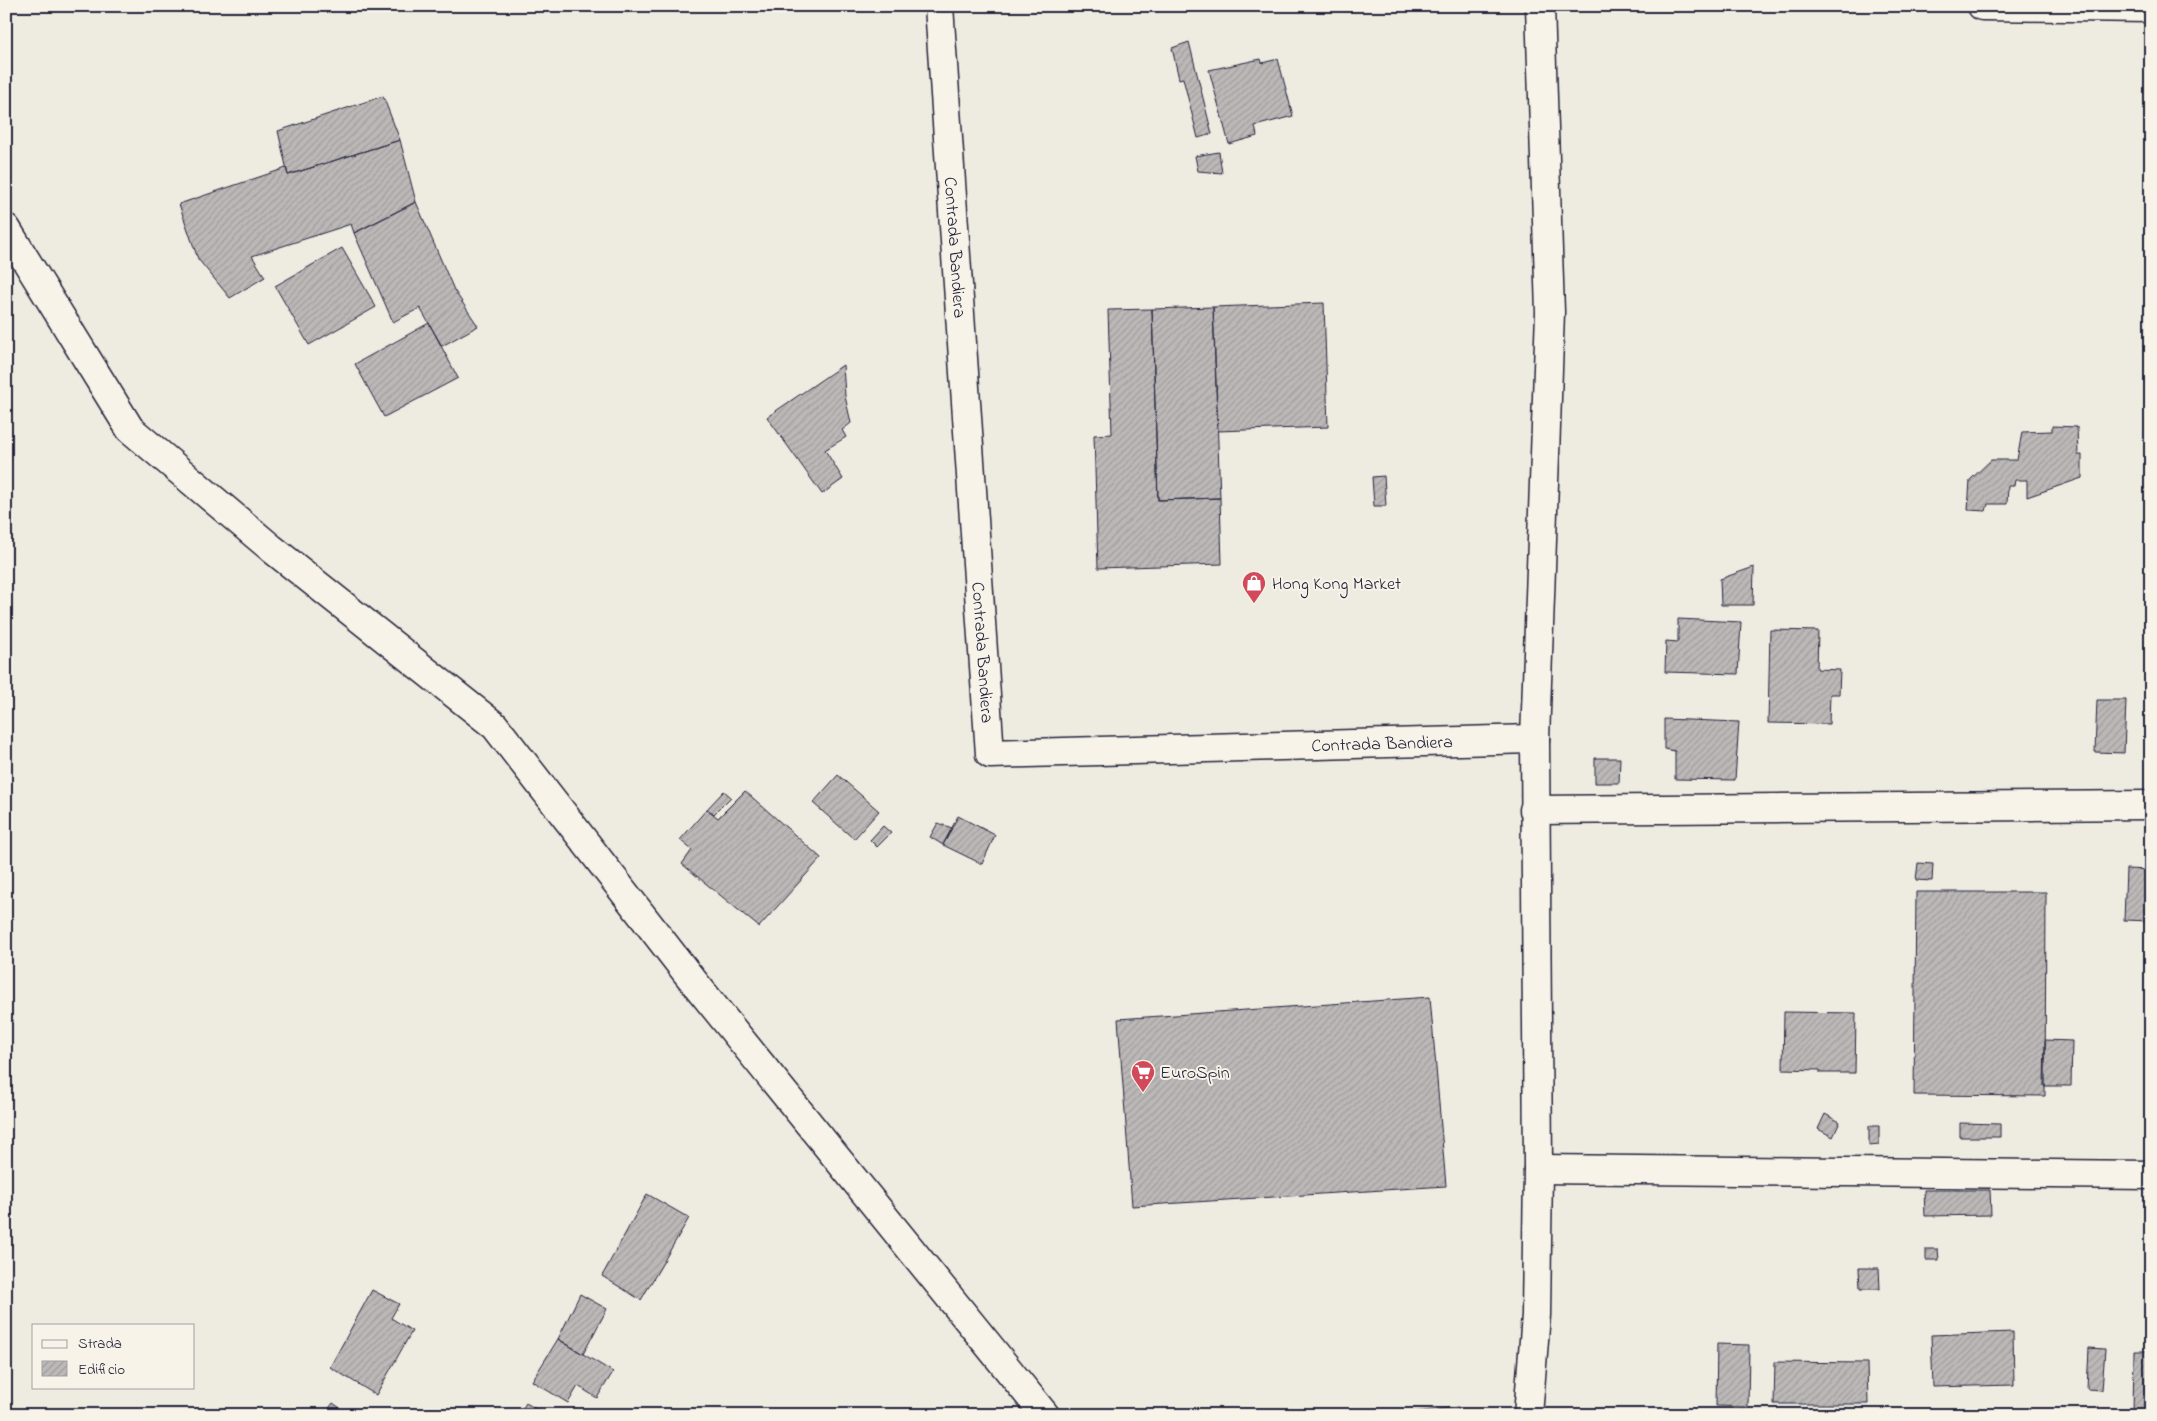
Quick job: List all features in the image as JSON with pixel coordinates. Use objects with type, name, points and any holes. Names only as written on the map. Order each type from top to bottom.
[{"type":"street","name":"Contrada Bandiera","points":[[939,6],[990,754],[1535,739]]},
{"type":"street","points":[[1528,1415],[1536,1315],[1538,1169],[1535,739],[1550,312],[1540,6]]},
{"type":"street","points":[[1982,6],[2151,8]]},
{"type":"street","points":[[6,228],[130,429],[271,548],[495,726],[686,972],[1045,1415]]},
{"type":"street","points":[[1534,810],[2151,805]]},
{"type":"street","points":[[1538,1169],[2151,1175]]},
{"type":"building","points":[[1189,42],[1212,134],[1198,138],[1183,78],[1179,79],[1172,48]]},
{"type":"building","points":[[1261,59],[1262,63],[1278,59],[1293,116],[1255,126],[1257,136],[1229,144],[1209,70]]},
{"type":"building","points":[[383,96],[400,140],[288,175],[278,131]]},
{"type":"building","points":[[400,140],[416,202],[354,233],[351,224],[252,256],[265,277],[230,298],[198,259],[179,204],[286,168],[288,175]]},
{"type":"building","points":[[1219,152],[1222,173],[1198,171],[1195,156]]},
{"type":"building","points":[[416,202],[454,290],[478,326],[442,346],[420,308],[393,322],[354,233]]},
{"type":"building","points":[[342,248],[376,307],[309,345],[275,286]]},
{"type":"building","points":[[1324,303],[1328,427],[1218,431],[1213,307]]},
{"type":"building","points":[[1213,307],[1220,498],[1158,500],[1152,309]]},
{"type":"building","points":[[1152,309],[1158,500],[1220,498],[1222,564],[1098,568],[1094,435],[1112,434],[1108,310]]},
{"type":"building","points":[[429,323],[458,378],[384,417],[355,364]]},
{"type":"building","points":[[843,365],[845,396],[851,423],[842,430],[846,437],[825,450],[843,479],[822,494],[767,417]]},
{"type":"building","points":[[2052,426],[2077,427],[2078,455],[2082,455],[2082,478],[2027,497],[2027,480],[2015,480],[2014,486],[2008,486],[2007,504],[1988,504],[1986,511],[1968,510],[1970,480],[1991,460],[2017,460],[2022,432],[2052,431]]},
{"type":"building","points":[[1384,476],[1386,506],[1374,506],[1372,477]]},
{"type":"building","points":[[1754,567],[1753,605],[1721,605],[1720,579]]},
{"type":"building","points":[[1678,619],[1741,622],[1738,674],[1665,672],[1666,641],[1678,642]]},
{"type":"building","points":[[1770,630],[1818,631],[1817,669],[1840,670],[1839,694],[1830,694],[1829,724],[1768,723]]},
{"type":"building","points":[[2097,700],[2126,700],[2124,753],[2095,752]]},
{"type":"building","points":[[1664,719],[1739,722],[1735,780],[1675,779],[1675,751],[1664,749]]},
{"type":"building","points":[[1595,758],[1620,758],[1619,783],[1595,783]]},
{"type":"building","points":[[838,775],[879,811],[854,839],[813,803]]},
{"type":"building","points":[[724,791],[731,797],[714,814],[707,809]]},
{"type":"building","points":[[745,791],[821,858],[759,927],[682,864],[692,850],[680,840],[707,809],[718,818]]},
{"type":"building","points":[[958,816],[995,835],[982,864],[943,845]]},
{"type":"building","points":[[938,823],[952,828],[943,845],[930,837]]},
{"type":"building","points":[[883,826],[891,833],[877,847],[870,840]]},
{"type":"building","points":[[1918,863],[1933,864],[1932,881],[1916,880]]},
{"type":"building","points":[[2126,869],[2151,870],[2151,921],[2124,920]]},
{"type":"building","points":[[1916,892],[2046,892],[2045,1096],[1914,1095]]},
{"type":"building","points":[[1430,997],[1446,1186],[1132,1206],[1118,1019]]},
{"type":"building","points":[[1784,1012],[1856,1013],[1855,1073],[1820,1073],[1820,1070],[1783,1069]]},
{"type":"building","points":[[2045,1040],[2072,1041],[2071,1086],[2044,1086]]},
{"type":"building","points":[[1825,1114],[1840,1122],[1833,1137],[1818,1129]]},
{"type":"building","points":[[1960,1123],[2000,1124],[2000,1137],[1960,1137]]},
{"type":"building","points":[[1869,1126],[1879,1126],[1879,1145],[1869,1146]]},
{"type":"building","points":[[1924,1190],[1990,1190],[1991,1215],[1925,1216]]},
{"type":"building","points":[[647,1194],[689,1218],[641,1300],[602,1276]]},
{"type":"building","points":[[1926,1249],[1938,1249],[1939,1260],[1926,1260]]},
{"type":"building","points":[[1859,1268],[1879,1268],[1880,1289],[1860,1289]]},
{"type":"building","points":[[372,1290],[399,1304],[391,1318],[412,1331],[376,1395],[330,1367]]},
{"type":"building","points":[[580,1294],[607,1309],[583,1354],[558,1339]]},
{"type":"building","points":[[2013,1332],[2014,1385],[1933,1387],[1931,1335]]},
{"type":"building","points":[[558,1339],[613,1372],[597,1398],[578,1386],[568,1403],[532,1381]]},
{"type":"building","points":[[1717,1344],[1749,1345],[1748,1407],[1716,1406]]},
{"type":"building","points":[[2089,1348],[2105,1349],[2102,1390],[2087,1389]]},
{"type":"building","points":[[2134,1351],[2151,1351],[2151,1415],[2133,1415]]},
{"type":"building","points":[[1775,1362],[1867,1363],[1868,1404],[1774,1404]]},
{"type":"building","points":[[333,1403],[350,1415],[324,1415]]},
{"type":"building","points":[[526,1403],[546,1415],[519,1415]]},
{"type":"building","points":[[1458,1407],[1459,1415],[1388,1415]]},
{"type":"place","name":"Hong Kong Market","points":[[1254,604]]},
{"type":"place","name":"EuroSpin","points":[[1143,1093]]}]
